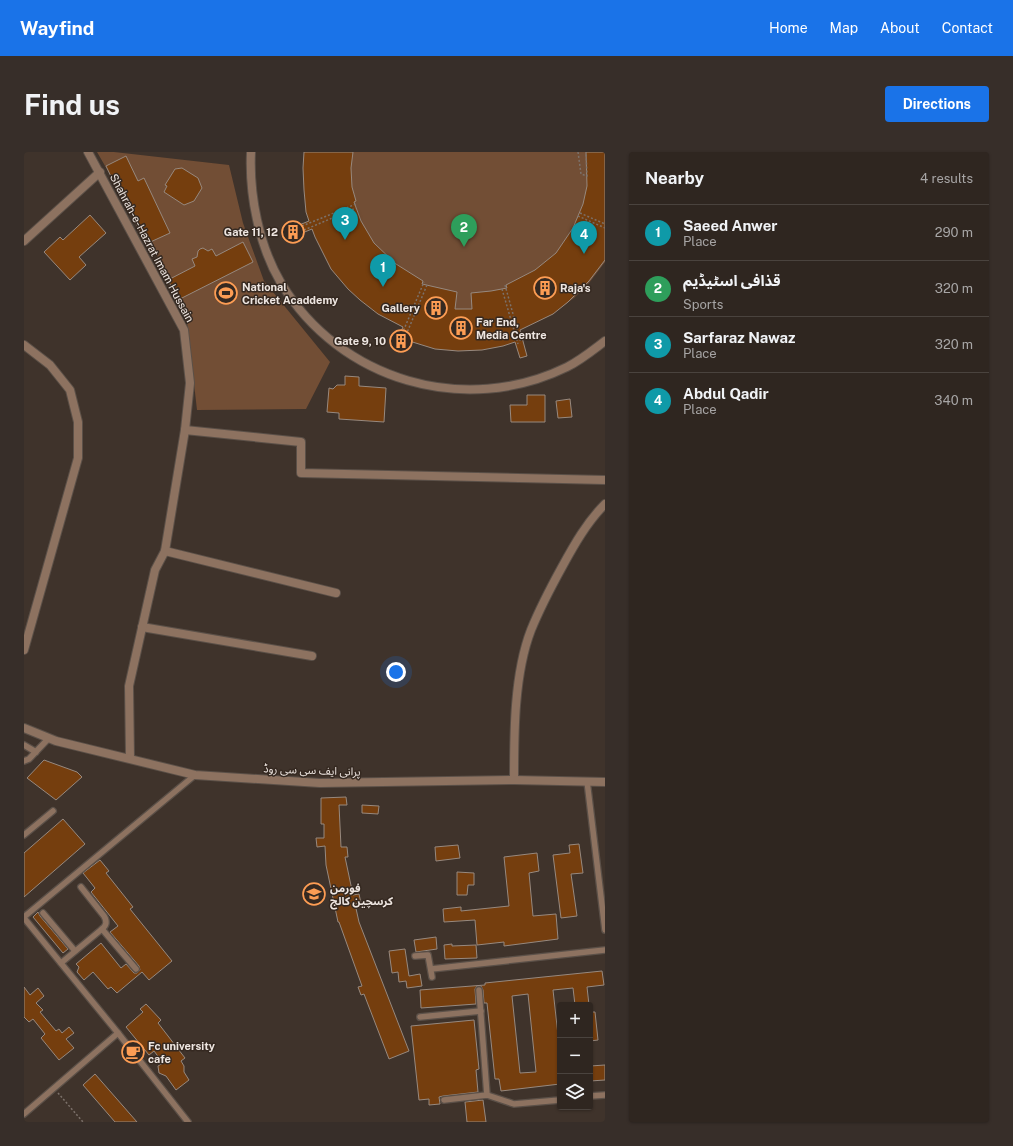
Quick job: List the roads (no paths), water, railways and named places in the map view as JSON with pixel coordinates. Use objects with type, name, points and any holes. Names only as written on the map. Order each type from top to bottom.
[{"type":"street","name":"Shahrah-e-Hazrat Imam Hussain","points":[[88,152],[184,330],[190,383],[185,430],[165,551],[155,570],[129,686],[130,758]]},
{"type":"street","points":[[251,152],[250,168],[253,202],[267,252],[281,283],[300,310],[321,332],[337,345],[365,363],[401,379],[416,383],[461,390],[486,389],[516,384],[552,373],[568,366],[605,341]]},
{"type":"street","points":[[24,241],[100,172]]},
{"type":"street","points":[[24,345],[50,365],[70,390],[78,422],[78,458],[24,650]]},
{"type":"street","points":[[185,430],[301,442],[301,473],[605,480]]},
{"type":"street","points":[[514,780],[514,744],[517,699],[523,658],[531,630],[553,583],[577,539],[605,504]]},
{"type":"street","points":[[165,551],[336,592]]},
{"type":"street","points":[[142,627],[312,656]]},
{"type":"street","name":"پرانی ایف سی سی روڈ","points":[[24,728],[56,741],[195,775],[320,783],[514,780],[605,782]]},
{"type":"lane","points":[[24,761],[29,760],[49,738]]},
{"type":"lane","points":[[24,745],[36,752]]},
{"type":"lane","points":[[188,1122],[24,917],[195,775]]},
{"type":"lane","points":[[587,781],[605,930]]},
{"type":"lane","points":[[26,832],[52,811]]},
{"type":"lane","points":[[61,963],[102,929],[106,921],[104,916],[80,887]]},
{"type":"lane","points":[[43,913],[75,951]]},
{"type":"lane","points":[[102,929],[136,969]]},
{"type":"lane","points":[[430,968],[605,950]]},
{"type":"lane","points":[[415,956],[428,955],[432,977]]},
{"type":"lane","points":[[479,990],[487,1095]]},
{"type":"lane","points":[[420,1017],[481,1011]]},
{"type":"lane","points":[[24,1114],[118,1033]]},
{"type":"lane","points":[[444,1100],[487,1095],[514,1104],[557,1100]]},
{"type":"lane","points":[[593,1096],[605,1095]]},
{"type":"place","name":"Gate 11, 12","points":[[293,232]]},
{"type":"place","name":"Sarfaraz Nawaz","points":[[345,240]]},
{"type":"place","name":"قذافی اسٹیڈیم","points":[[464,247]]},
{"type":"place","name":"Abdul Qadir","points":[[584,254]]},
{"type":"place","name":"Saeed Anwer","points":[[383,287]]},
{"type":"place","name":"Raja's","points":[[545,288]]},
{"type":"place","name":"National Cricket Acaddemy","points":[[226,293]]},
{"type":"place","name":"Gallery","points":[[436,308]]},
{"type":"place","name":"Far End, Media Centre","points":[[461,328]]},
{"type":"place","name":"Gate 9, 10","points":[[401,341]]},
{"type":"place","name":"فورمن کرسچین کالج","points":[[314,894]]},
{"type":"place","name":"Fc university cafe","points":[[133,1052]]}]
